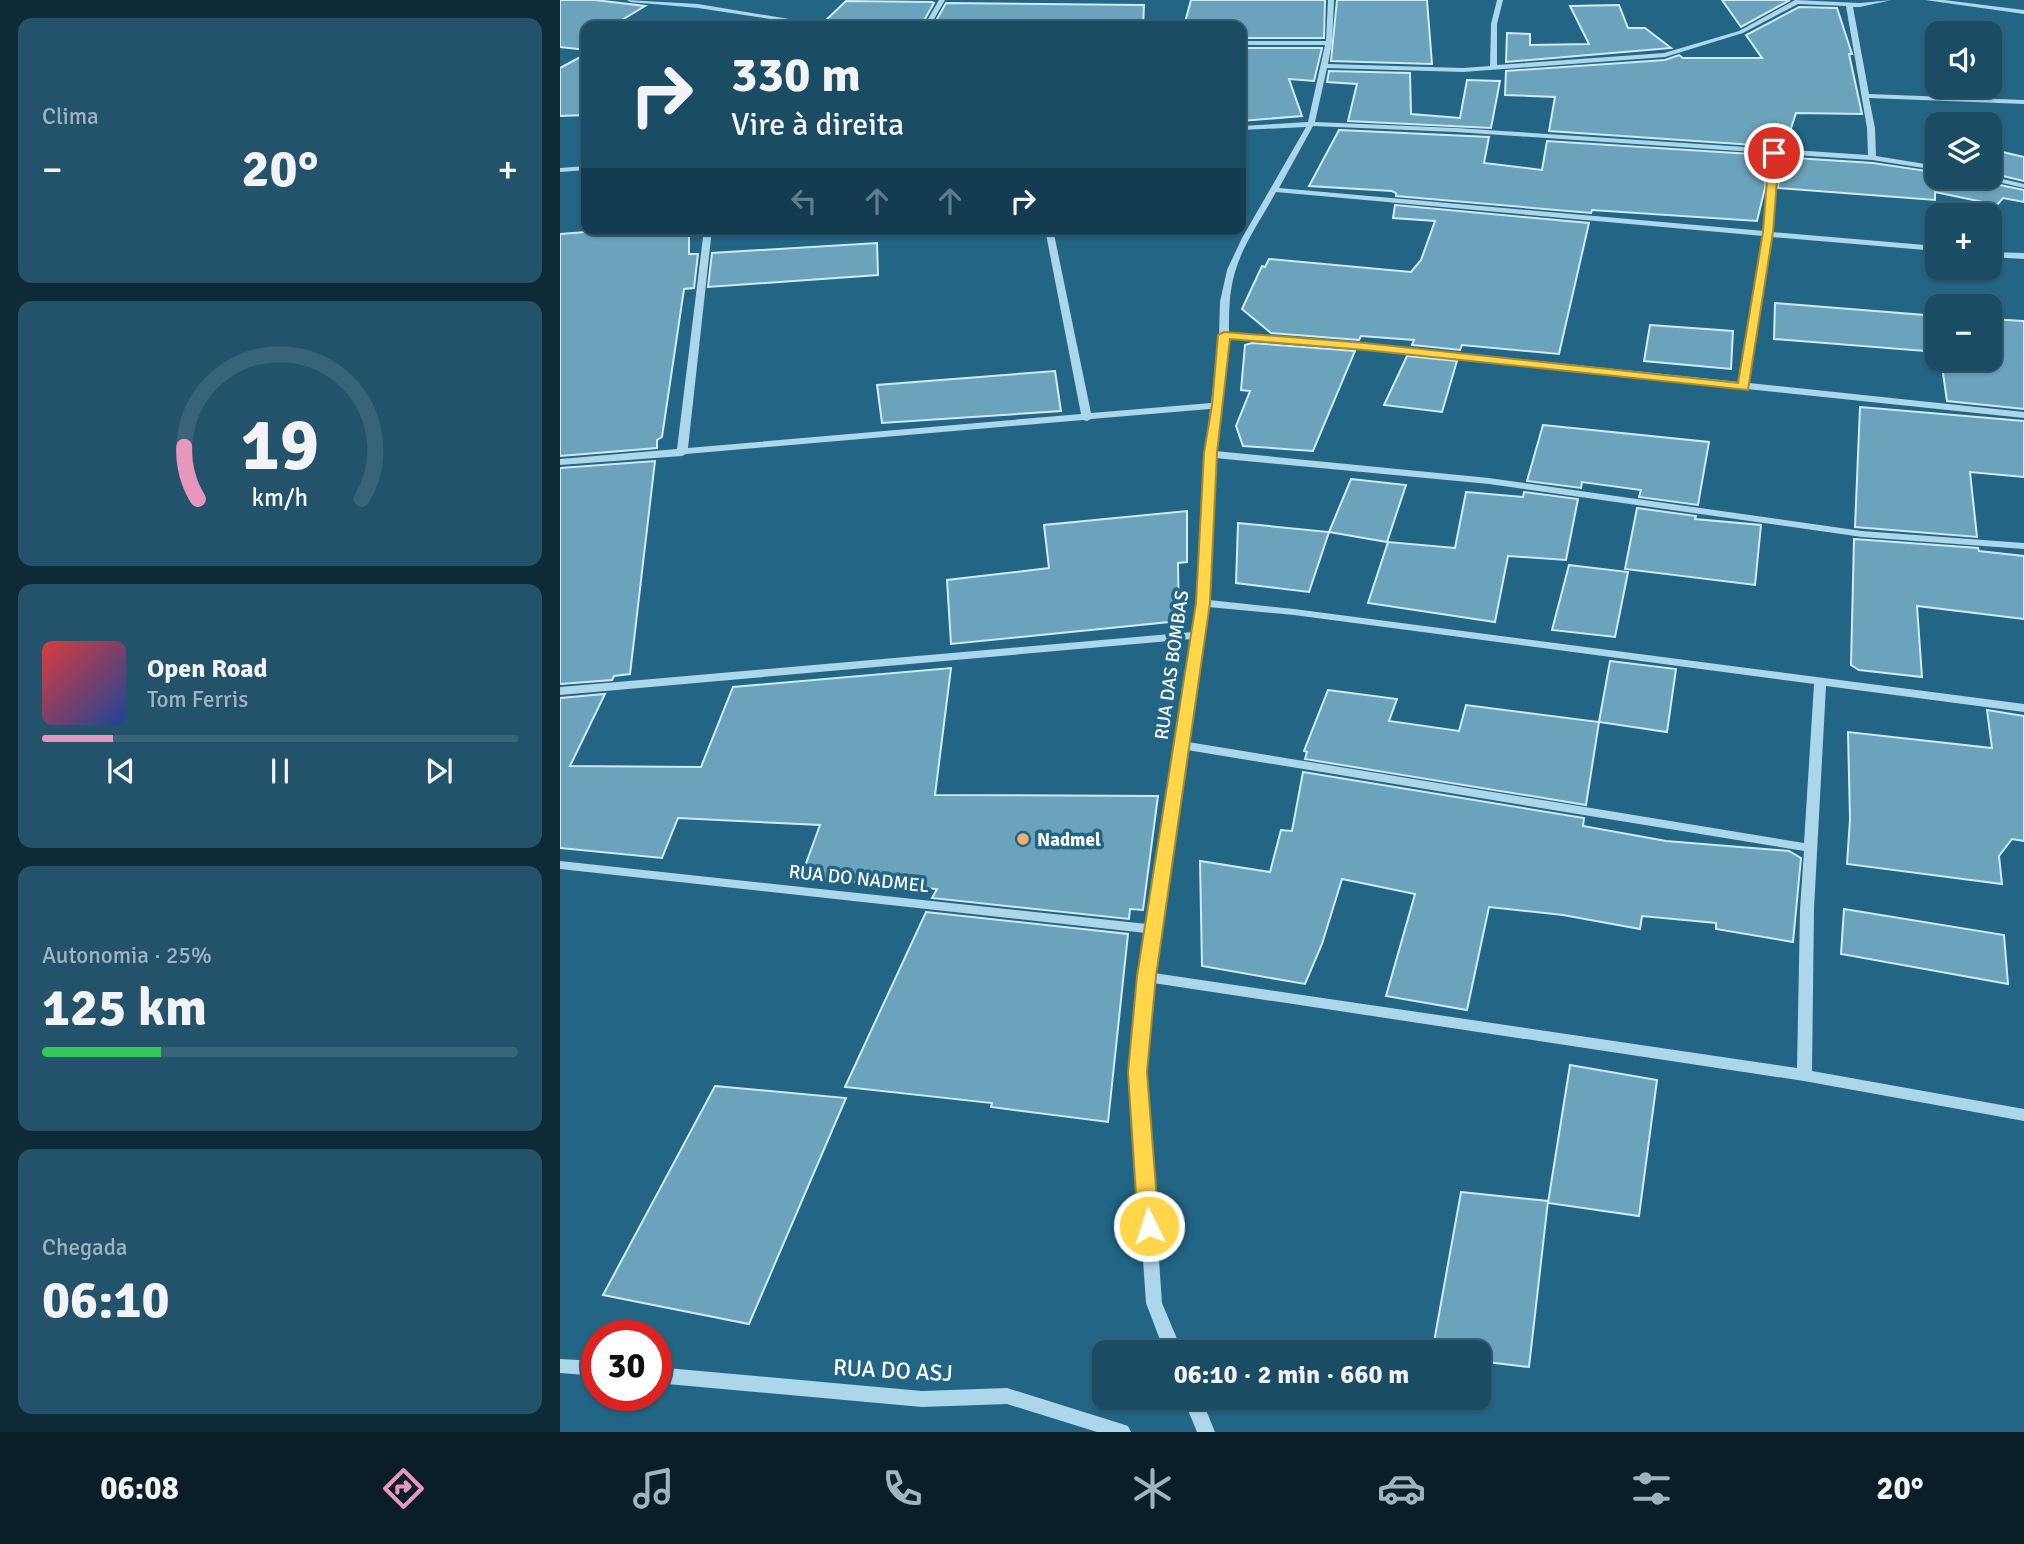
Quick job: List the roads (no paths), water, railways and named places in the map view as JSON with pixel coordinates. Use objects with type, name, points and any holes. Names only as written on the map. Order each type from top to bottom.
[{"type":"street","points":[[629,0],[698,6],[796,21]]},
{"type":"street","points":[[930,21],[942,0]]},
{"type":"street","name":"RUA DAS BOMBAS","points":[[1169,1340],[1154,1303],[1138,1072],[1146,976],[1203,603],[1210,453],[1218,405],[1224,302],[1231,271],[1247,238],[1311,124],[1329,43],[1331,0]]},
{"type":"street","points":[[1493,68],[1494,24],[1500,0]]},
{"type":"street","points":[[1324,66],[1436,70],[1665,55],[1741,32],[1800,1],[1871,5],[1889,0]]},
{"type":"street","points":[[1928,0],[1983,3],[2024,12]]},
{"type":"street","points":[[1849,5],[1871,128],[1872,158]]},
{"type":"street","points":[[1246,43],[1329,43]]},
{"type":"street","points":[[1866,96],[2024,102]]},
{"type":"street","points":[[1246,128],[1311,124],[1456,130],[1872,158],[1925,166]]},
{"type":"street","points":[[1744,387],[1768,232],[1774,153]]},
{"type":"street","points":[[560,170],[581,168]]},
{"type":"street","points":[[2002,181],[2024,186]]},
{"type":"street","points":[[1275,190],[1925,248]]},
{"type":"street","points":[[682,453],[707,235]]},
{"type":"street","points":[[1050,235],[1087,418]]},
{"type":"street","points":[[2002,255],[2024,256]]},
{"type":"street","points":[[1224,335],[1365,346],[2024,415]]},
{"type":"street","points":[[560,462],[1218,405]]},
{"type":"street","points":[[1210,453],[1489,481],[1862,534],[2024,546]]},
{"type":"street","points":[[1203,603],[1294,612],[2024,708]]},
{"type":"street","points":[[560,691],[1199,635]]},
{"type":"street","points":[[1804,1075],[1811,848],[1820,681]]},
{"type":"street","points":[[1180,745],[1811,848]]},
{"type":"street","name":"RUA DO NADMEL","points":[[560,865],[1153,929]]},
{"type":"street","points":[[1146,976],[1804,1075],[2024,1115]]},
{"type":"street","points":[[560,1366],[581,1368]]},
{"type":"street","name":"RUA DO ASJ","points":[[672,1376],[922,1399],[1007,1396],[1122,1432]]},
{"type":"street","points":[[1197,1410],[1206,1432]]},
{"type":"place","name":"Nadmel","points":[[1023,839]]}]
